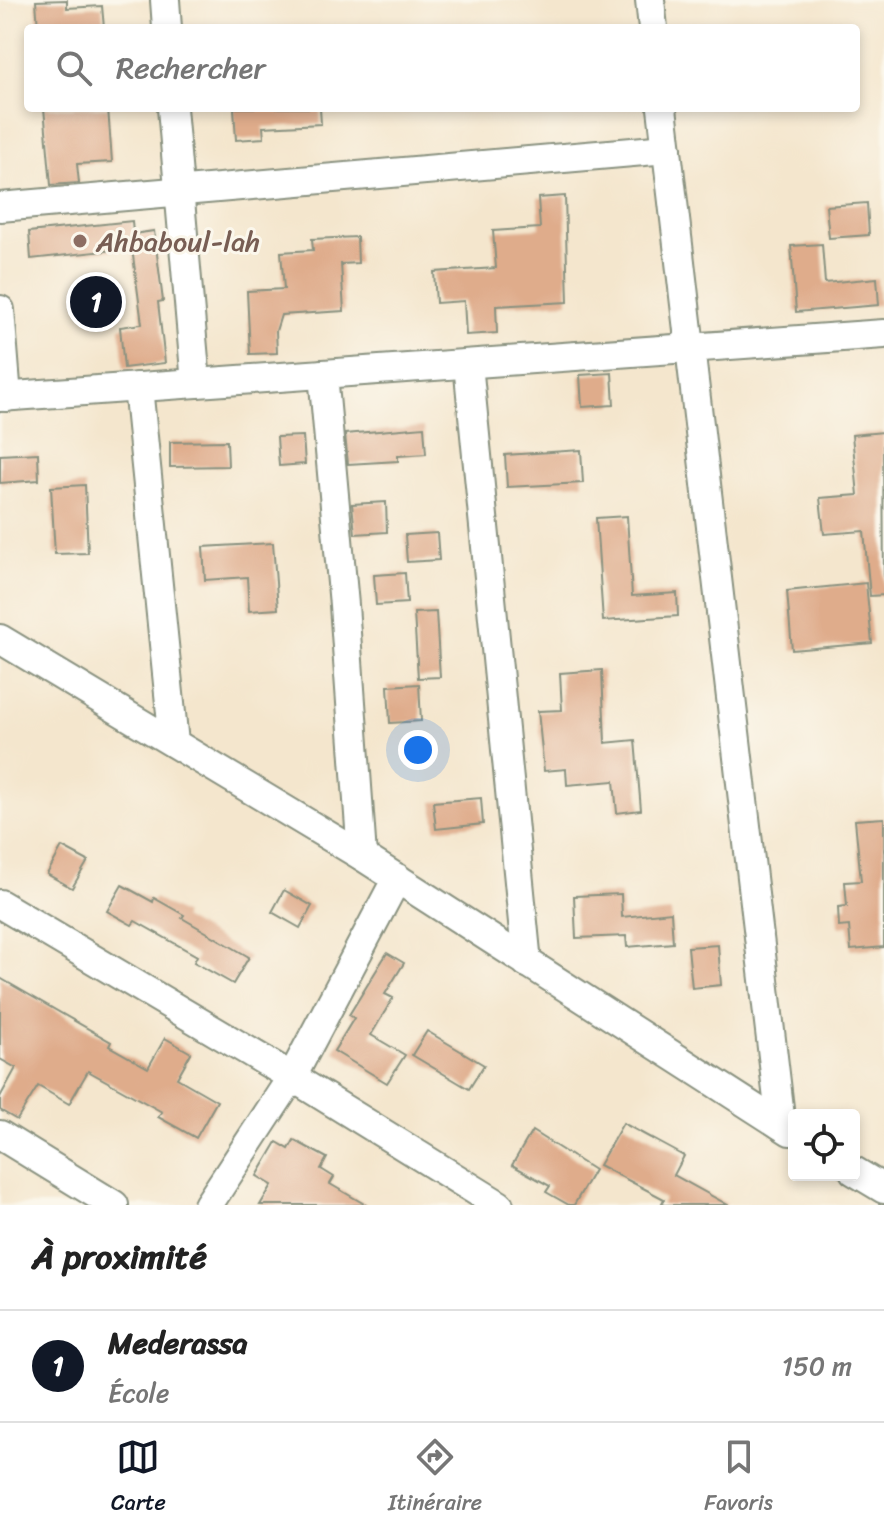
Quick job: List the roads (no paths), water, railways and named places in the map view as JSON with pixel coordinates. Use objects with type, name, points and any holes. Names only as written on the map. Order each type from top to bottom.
[{"type":"street","points":[[650,0],[653,24]]},
{"type":"street","points":[[172,112],[196,383]]},
{"type":"street","points":[[662,112],[787,1129]]},
{"type":"street","points":[[0,207],[667,149]]},
{"type":"street","points":[[0,310],[4,397],[884,334]]},
{"type":"street","points":[[468,364],[527,963]]},
{"type":"street","points":[[323,374],[362,856]]},
{"type":"street","points":[[138,387],[174,743]]},
{"type":"street","points":[[0,639],[362,856],[787,1129]]},
{"type":"street","points":[[208,1205],[292,1077],[397,878]]},
{"type":"street","points":[[0,904],[292,1077],[499,1205]]},
{"type":"street","points":[[0,1135],[114,1205]]},
{"type":"street","points":[[860,1175],[884,1189]]},
{"type":"place","name":"Ahbaboul-lah","points":[[80,241]]},
{"type":"place","name":"Mederassa","points":[[96,302]]}]
